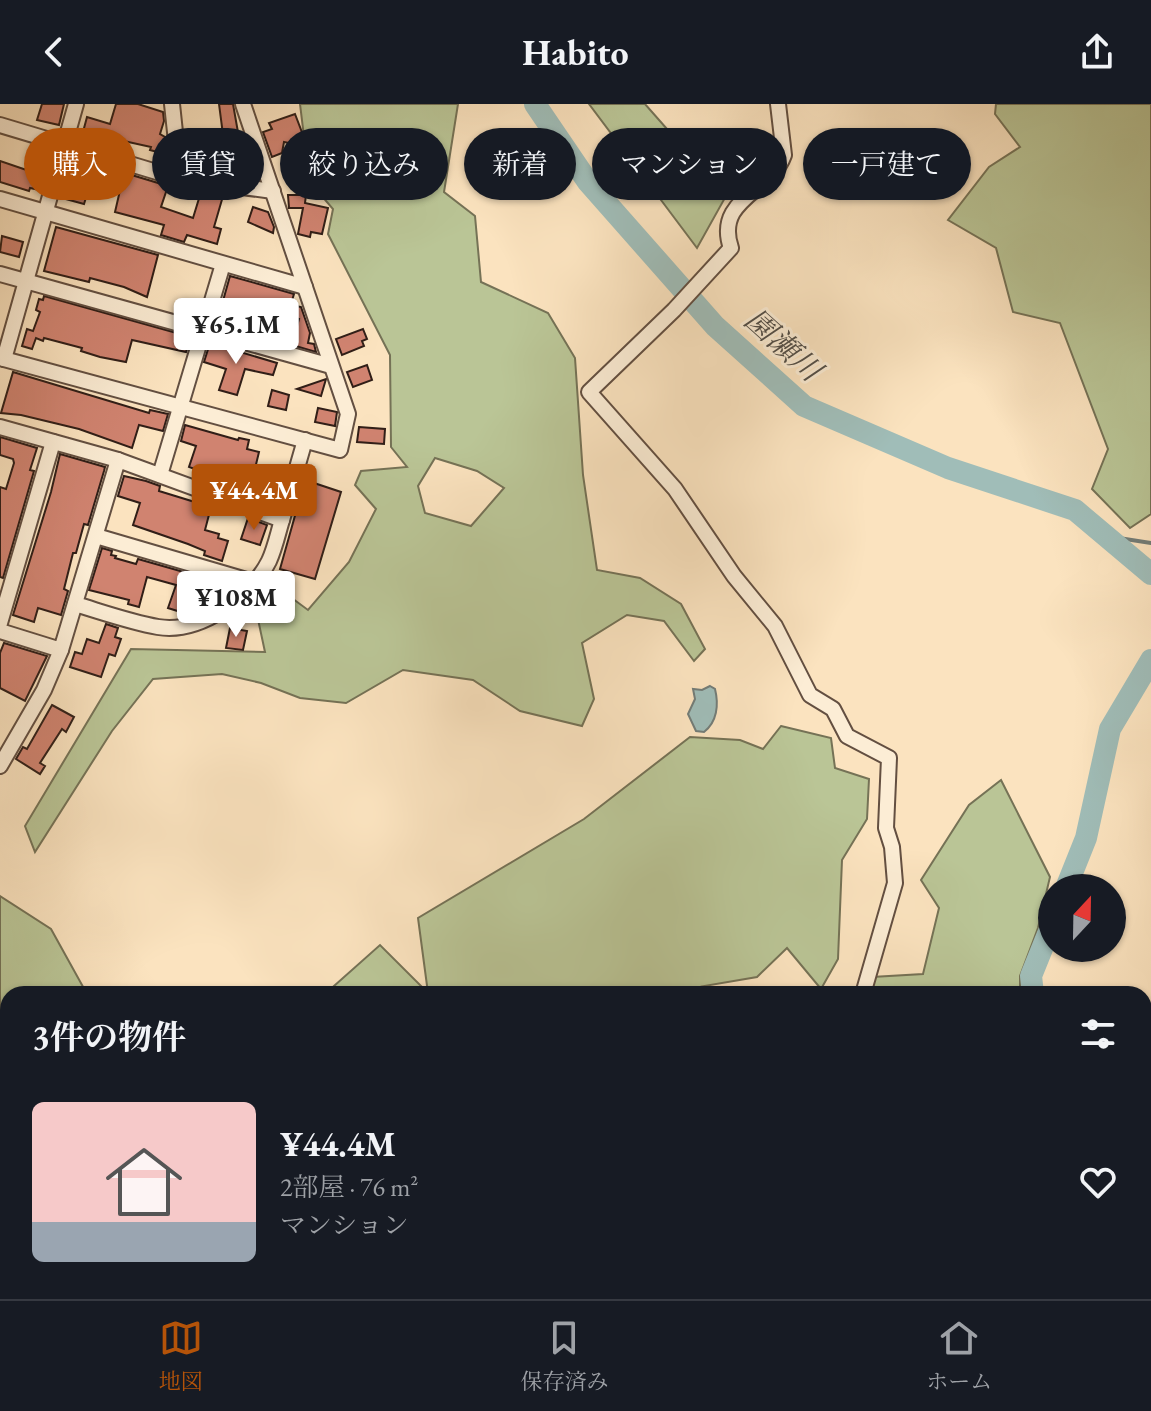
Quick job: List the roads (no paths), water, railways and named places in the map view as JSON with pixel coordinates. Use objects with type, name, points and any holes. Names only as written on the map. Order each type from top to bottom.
[{"type":"street","points":[[69,128],[76,104]]},
{"type":"street","points":[[172,104],[175,128]]},
{"type":"street","points":[[49,200],[2,359],[340,450],[348,414],[243,104]]},
{"type":"street","points":[[778,104],[784,155],[769,178],[741,201],[730,217],[731,248],[674,310],[589,392],[675,489],[734,576],[775,626],[810,695],[833,709],[847,736],[889,758],[886,828],[892,847],[895,883],[865,986]]},
{"type":"street","points":[[0,125],[24,131]]},
{"type":"street","points":[[264,190],[273,191]]},
{"type":"street","points":[[0,199],[305,287]]},
{"type":"street","points":[[160,475],[223,264]]},
{"type":"street","points":[[0,274],[331,366]]},
{"type":"street","points":[[0,427],[118,460],[282,520]]},
{"type":"street","points":[[75,604],[161,628],[195,623],[227,609],[268,561],[305,440]]},
{"type":"street","points":[[0,623],[53,442]]},
{"type":"street","points":[[0,766],[44,690],[61,650],[118,460]]},
{"type":"street","points":[[96,536],[253,582]]},
{"type":"street","points":[[0,631],[61,650]]},
{"type":"water","points":[[710,686],[715,689],[716,695],[714,718],[704,732],[696,731],[688,714],[695,699],[693,689],[702,690]]},
{"type":"waterway","name":"園瀬川","points":[[535,104],[588,182],[715,326],[804,406],[948,468],[1075,510],[1151,574]]},
{"type":"waterway","points":[[1106,536],[1151,543]]},
{"type":"waterway","name":"園瀬川","points":[[1072,874],[1086,838],[1110,729],[1151,660]]},
{"type":"waterway","name":"園瀬川","points":[[1032,986],[1031,976],[1038,959]]}]
